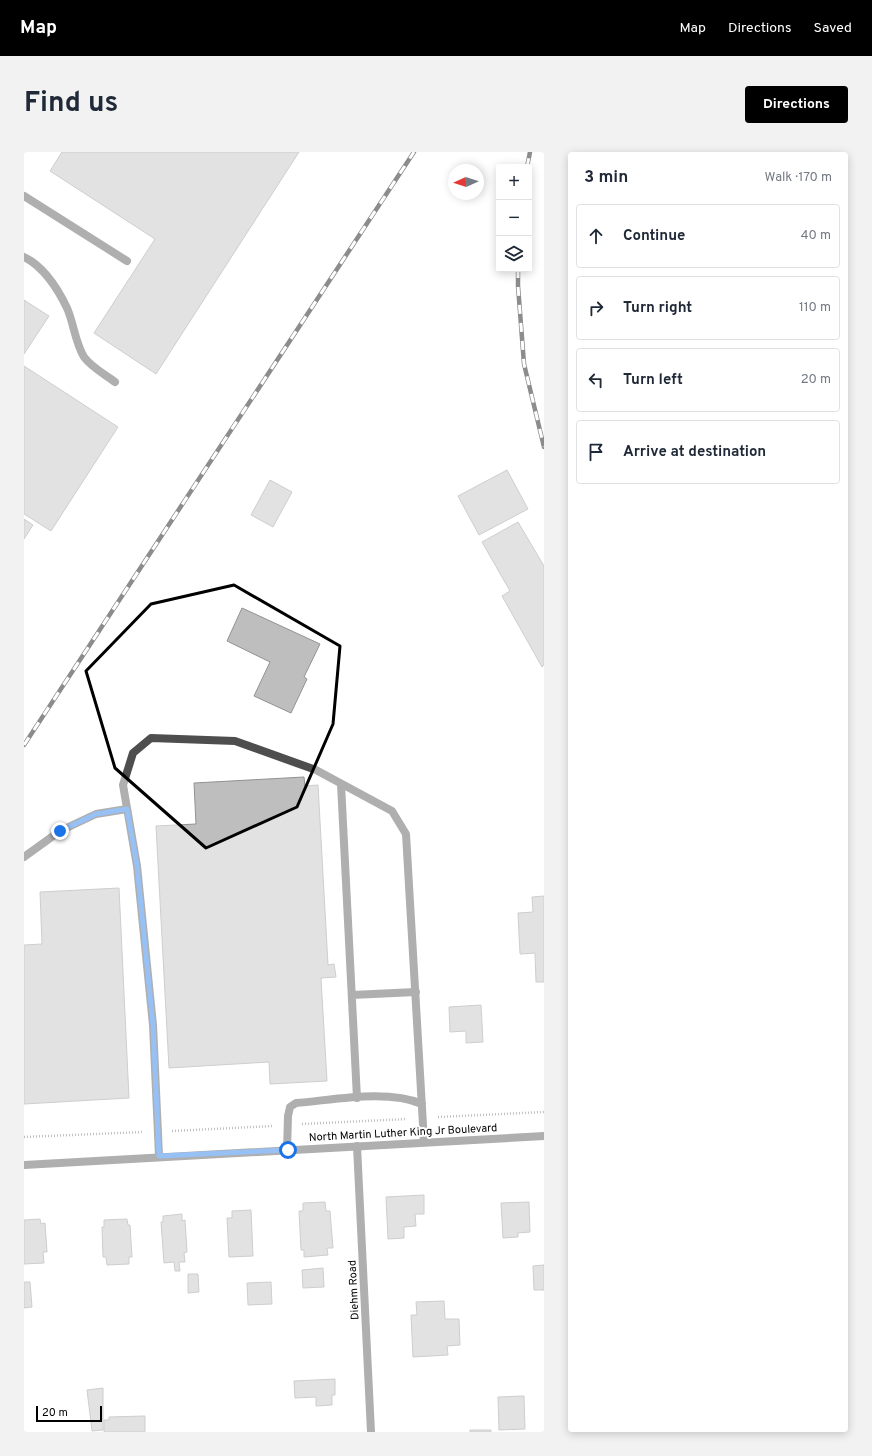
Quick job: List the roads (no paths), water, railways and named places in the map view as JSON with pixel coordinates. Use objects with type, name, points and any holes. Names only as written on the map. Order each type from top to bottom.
[{"type":"street","points":[[24,196],[127,261]]},
{"type":"street","points":[[24,256],[34,262],[55,289],[66,308],[78,346],[85,359],[116,382]]},
{"type":"street","points":[[159,1156],[153,1025],[137,866],[123,785],[133,754],[151,738],[235,741],[316,770],[392,811],[406,834],[424,1142]]},
{"type":"street","points":[[341,784],[357,1098]]},
{"type":"street","points":[[24,856],[60,831],[96,814],[127,809]]},
{"type":"street","points":[[352,995],[416,992]]},
{"type":"street","points":[[288,1150],[288,1116],[290,1107],[296,1103],[357,1098],[399,1097],[410,1098],[422,1104]]},
{"type":"street","name":"North Martin Luther King Jr Boulevard","points":[[24,1164],[544,1136]]},
{"type":"street","name":"Diehm Road","points":[[357,1146],[371,1432]]},
{"type":"railway","points":[[24,745],[414,152]]},
{"type":"railway","points":[[528,164],[530,152]]},
{"type":"railway","points":[[518,272],[524,364],[544,447]]}]
